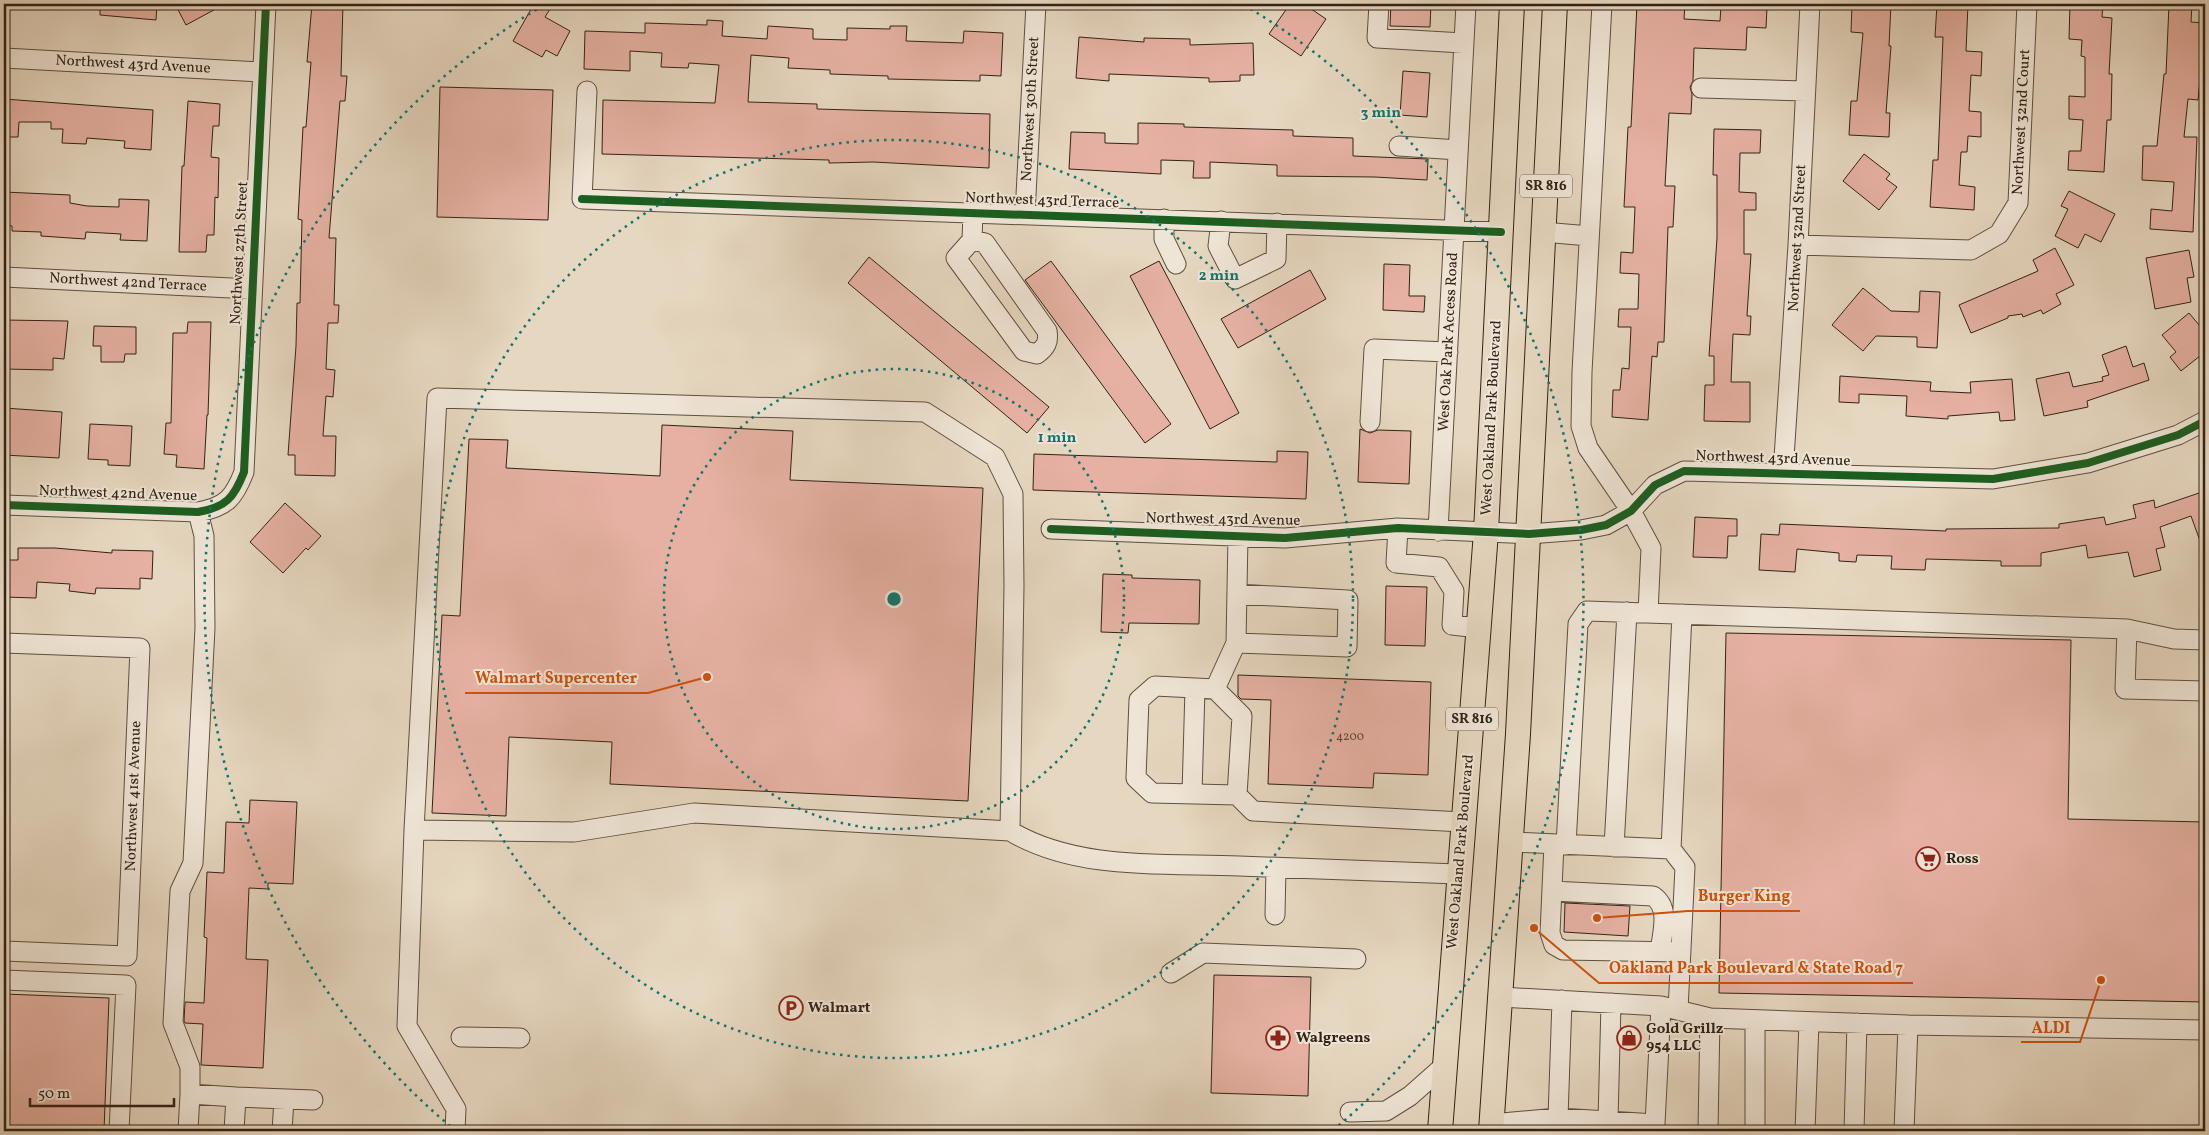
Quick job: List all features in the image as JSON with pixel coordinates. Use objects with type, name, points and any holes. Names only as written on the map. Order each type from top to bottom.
[{"type":"main road","name":"West Oakland Park Boulevard","points":[[1440,1131],[1486,532],[1512,4]]},
{"type":"main road","name":"SR 816","points":[[1491,1128],[1512,842],[1555,4]]},
{"type":"street","name":"Northwest 27th Street","points":[[229,500],[237,490],[244,472],[266,4]]},
{"type":"street","name":"Northwest 30th Street","points":[[1025,214],[1036,4]]},
{"type":"street","points":[[1379,4],[1377,38],[1463,43]]},
{"type":"street","name":"West Oak Park Access Road","points":[[1438,531],[1466,4]]},
{"type":"street","points":[[1602,4],[1580,426],[1588,448],[1631,512],[1651,548],[1648,613]]},
{"type":"street","name":"Northwest 32nd Street","points":[[1783,473],[1798,245],[1810,4]]},
{"type":"street","name":"Northwest 32nd Court","points":[[1798,245],[1971,250],[1999,234],[2018,203],[2028,4]]},
{"type":"street","name":"Northwest 43rd Avenue","points":[[4,58],[262,72]]},
{"type":"street","points":[[1701,88],[1805,91]]},
{"type":"street","name":"Northwest 43rd Terrace","points":[[587,91],[582,198],[1501,232]]},
{"type":"street","points":[[1398,146],[1458,150]]},
{"type":"street","points":[[972,240],[985,243],[1047,331],[1049,339],[1045,348],[1037,354],[1024,351],[956,258],[972,240],[973,212]]},
{"type":"street","points":[[1164,219],[1164,239],[1176,264]]},
{"type":"street","points":[[1221,221],[1218,246],[1235,279],[1276,259],[1277,223]]},
{"type":"street","points":[[1543,232],[1589,236]]},
{"type":"street","name":"Northwest 42nd Terrace","points":[[4,277],[252,289]]},
{"type":"street","points":[[1370,422],[1374,349],[1448,352]]},
{"type":"street","points":[[455,1131],[456,1109],[407,1026],[414,830],[438,398],[925,412],[995,458],[1013,494],[1014,586],[1010,831]]},
{"type":"street","name":"Northwest 43rd Avenue","points":[[1051,529],[1285,538],[1398,528],[1529,534],[1581,530],[1606,525],[1631,512],[1655,485],[1684,471],[1993,479],[2088,463],[2178,435],[2205,421]]},
{"type":"street","name":"Northwest 42nd Avenue","points":[[4,505],[198,512],[216,509],[229,500]]},
{"type":"street","points":[[188,1131],[190,1067],[173,1023],[180,891],[193,863],[205,628],[204,536],[198,512]]},
{"type":"street","points":[[1398,528],[1396,563],[1439,567],[1454,591],[1452,625],[1479,628]]},
{"type":"street","points":[[1215,689],[1236,643],[1238,536]]},
{"type":"street","points":[[1236,594],[1348,600],[1347,647],[1236,643]]},
{"type":"street","points":[[1681,952],[1563,950],[1554,945],[1550,933],[1552,891],[1560,844],[1578,624],[1588,611],[2127,629],[2174,639],[2205,640]]},
{"type":"street","points":[[1614,847],[1626,612]]},
{"type":"street","points":[[1491,1128],[1558,1118],[1655,1124],[1670,1008],[1681,952],[1685,866],[1671,849],[1682,614]]},
{"type":"street","points":[[2127,629],[2125,689],[2205,691]]},
{"type":"street","name":"Northwest 41st Avenue","points":[[4,643],[140,648],[127,956],[4,951]]},
{"type":"street","points":[[1237,795],[1242,716],[1215,689],[1155,686],[1139,700],[1136,778],[1152,793],[1237,795],[1252,811],[1463,822]]},
{"type":"street","points":[[1192,794],[1195,688]]},
{"type":"street","points":[[414,830],[574,832],[694,814],[742,814],[1010,831],[1071,856],[1127,862],[1459,874]]},
{"type":"street","points":[[1512,842],[1671,849]]},
{"type":"street","points":[[1275,915],[1276,868]]},
{"type":"street","points":[[1552,891],[1653,896],[1661,901],[1664,910],[1660,952]]},
{"type":"street","points":[[1172,973],[1203,953],[1356,959]]},
{"type":"street","points":[[4,980],[126,984],[119,1131]]},
{"type":"street","points":[[1501,997],[1670,1008],[1710,1018],[1809,1022],[2205,1030]]},
{"type":"street","points":[[1558,1118],[1562,1000]]},
{"type":"street","points":[[1608,1121],[1611,1003]]},
{"type":"street","points":[[1708,1131],[1710,1018]]},
{"type":"street","points":[[1755,1131],[1756,1020]]},
{"type":"street","points":[[1805,1131],[1809,1022]]},
{"type":"street","points":[[1854,1131],[1856,1023]]},
{"type":"street","points":[[1904,1131],[1908,1024]]},
{"type":"street","points":[[461,1037],[520,1038]]},
{"type":"street","points":[[1350,1112],[1386,1111],[1410,1096],[1445,1065]]},
{"type":"street","points":[[190,1094],[313,1100]]},
{"type":"street","points":[[234,1131],[236,1097]]},
{"type":"street","points":[[282,1131],[284,1099]]},
{"type":"building","points":[[100,4],[157,4],[156,20],[100,15]]},
{"type":"building","points":[[175,4],[225,4],[186,25]]},
{"type":"building","points":[[312,4],[343,4],[341,76],[347,76],[345,101],[340,101],[329,238],[336,238],[334,305],[339,305],[338,323],[328,323],[326,369],[335,370],[333,397],[326,396],[323,436],[336,436],[335,476],[295,475],[295,455],[288,455],[296,346],[297,303],[300,303],[302,220],[298,219],[303,127],[306,127],[311,62],[307,62]]},
{"type":"building","points":[[534,4],[553,4],[545,17],[570,31],[557,56],[546,50],[542,57],[513,41]]},
{"type":"building","points":[[1290,4],[1304,4],[1326,19],[1301,56],[1269,34]]},
{"type":"building","points":[[1391,4],[1431,4],[1430,27],[1390,26]]},
{"type":"building","points":[[1637,4],[1685,4],[1684,19],[1720,21],[1721,6],[1767,7],[1766,28],[1747,27],[1746,50],[1694,48],[1693,81],[1690,87],[1692,94],[1691,114],[1669,113],[1665,186],[1675,186],[1673,227],[1668,227],[1664,342],[1658,342],[1657,357],[1652,356],[1648,420],[1612,417],[1613,390],[1620,390],[1622,368],[1629,369],[1631,327],[1618,327],[1619,309],[1638,309],[1639,274],[1620,273],[1621,252],[1633,253],[1635,207],[1624,207],[1628,127],[1631,127]]},
{"type":"building","points":[[1852,4],[1891,4],[1889,46],[1891,46],[1886,113],[1890,113],[1889,137],[1849,135],[1851,101],[1857,101],[1863,33],[1851,32]]},
{"type":"building","points":[[1937,4],[1968,4],[1966,51],[1982,52],[1981,76],[1971,75],[1969,111],[1981,112],[1981,137],[1968,136],[1967,152],[1961,152],[1959,185],[1975,187],[1974,210],[1930,207],[1933,160],[1938,160],[1943,37],[1935,37]]},
{"type":"building","points":[[2070,4],[2103,4],[2102,17],[2112,18],[2109,74],[2112,74],[2111,120],[2107,120],[2104,172],[2068,170],[2069,151],[2081,151],[2083,120],[2069,119],[2069,96],[2085,97],[2085,57],[2081,56],[2082,40],[2069,39]]},
{"type":"building","points":[[2169,4],[2192,4],[2191,22],[2204,23],[2202,68],[2198,100],[2188,99],[2184,137],[2197,137],[2193,232],[2150,229],[2151,209],[2172,211],[2174,182],[2142,180],[2143,146],[2157,146],[2164,74],[2166,74]]},
{"type":"building","points":[[707,20],[723,21],[722,36],[767,39],[768,26],[813,29],[813,39],[847,40],[847,28],[890,29],[890,26],[907,26],[906,41],[963,43],[964,31],[1003,33],[1001,76],[980,75],[980,81],[888,79],[888,76],[830,74],[830,70],[788,68],[789,58],[751,55],[748,102],[817,104],[817,109],[990,114],[989,168],[873,162],[829,163],[829,160],[602,154],[603,100],[715,103],[719,65],[689,63],[688,68],[661,67],[662,53],[630,51],[630,71],[584,69],[585,31],[645,33],[645,23],[707,25]]},
{"type":"building","points":[[1079,37],[1144,42],[1144,38],[1190,39],[1190,45],[1253,43],[1254,75],[1240,75],[1240,81],[1209,82],[1209,78],[1109,74],[1109,81],[1076,78]]},
{"type":"building","points":[[1403,71],[1430,73],[1427,117],[1400,115]]},
{"type":"building","points":[[440,87],[553,90],[548,220],[437,217]]},
{"type":"building","points":[[4,99],[153,110],[151,150],[124,148],[125,141],[87,138],[86,144],[62,143],[63,129],[51,129],[51,122],[19,122],[18,137],[4,137]]},
{"type":"building","points":[[188,101],[220,104],[219,126],[213,126],[211,157],[219,158],[218,198],[215,197],[214,235],[207,235],[206,252],[179,252],[182,166],[184,166]]},
{"type":"building","points":[[1138,123],[1184,124],[1184,127],[1293,130],[1293,136],[1353,138],[1353,156],[1428,159],[1427,180],[1375,177],[1277,176],[1277,165],[1210,162],[1210,178],[1193,178],[1194,161],[1161,160],[1161,174],[1069,169],[1071,132],[1105,133],[1105,143],[1138,144]]},
{"type":"building","points":[[1714,129],[1761,130],[1760,153],[1740,153],[1739,192],[1756,193],[1756,210],[1744,210],[1744,254],[1751,254],[1747,316],[1751,316],[1750,335],[1733,334],[1731,382],[1750,382],[1750,422],[1704,421],[1705,385],[1714,385],[1714,356],[1709,356],[1717,238],[1717,175],[1713,175]]},
{"type":"building","points":[[1864,154],[1890,174],[1886,179],[1897,187],[1879,210],[1843,181]]},
{"type":"building","points":[[2069,191],[2115,214],[2101,242],[2085,234],[2078,248],[2055,236],[2068,209],[2061,206]]},
{"type":"building","points":[[4,192],[70,195],[70,203],[87,206],[119,207],[119,199],[149,200],[147,241],[120,240],[121,234],[86,232],[85,239],[41,236],[41,232],[12,231],[12,226],[4,225]]},
{"type":"building","points":[[2055,248],[2074,285],[2056,294],[2061,304],[2043,314],[2041,310],[2023,317],[2022,314],[2008,316],[2008,318],[1971,333],[1959,305],[2038,271],[2033,260]]},
{"type":"building","points":[[2189,250],[2194,277],[2187,278],[2191,302],[2155,309],[2146,258]]},
{"type":"building","points":[[869,257],[1049,407],[1027,433],[848,283]]},
{"type":"building","points":[[1051,261],[1171,424],[1145,443],[1025,280]]},
{"type":"building","points":[[1159,261],[1239,413],[1210,429],[1130,276]]},
{"type":"building","points":[[1384,264],[1410,265],[1409,296],[1425,296],[1424,312],[1383,310]]},
{"type":"building","points":[[1310,270],[1326,299],[1238,348],[1221,319]]},
{"type":"building","points":[[1863,288],[1891,311],[1919,312],[1920,291],[1940,292],[1937,348],[1917,347],[1917,337],[1876,336],[1863,351],[1832,325]]},
{"type":"building","points":[[2189,313],[2205,332],[2205,352],[2181,371],[2170,357],[2176,352],[2162,335]]},
{"type":"building","points":[[4,320],[68,321],[64,359],[53,358],[53,370],[4,369]]},
{"type":"building","points":[[188,322],[211,322],[204,469],[176,467],[177,455],[164,454],[166,423],[171,423],[173,333],[187,333]]},
{"type":"building","points":[[94,326],[136,327],[136,354],[125,354],[124,362],[101,362],[101,346],[93,346]]},
{"type":"building","points":[[2126,346],[2133,367],[2144,363],[2149,380],[2087,401],[2088,407],[2044,416],[2036,379],[2069,372],[2073,387],[2103,381],[2102,377],[2109,375],[2102,355]]},
{"type":"building","points":[[1840,376],[1931,382],[1930,391],[1971,393],[1970,382],[2012,379],[2015,420],[2000,421],[1999,412],[1948,416],[1948,419],[1906,416],[1907,396],[1859,394],[1859,403],[1839,402]]},
{"type":"building","points":[[4,408],[62,412],[59,458],[4,455]]},
{"type":"building","points":[[90,424],[132,426],[130,466],[108,465],[108,460],[88,459]]},
{"type":"building","points":[[662,425],[793,431],[790,480],[983,488],[968,801],[610,784],[612,742],[509,737],[506,816],[432,813],[442,615],[460,616],[469,439],[508,440],[506,468],[660,476]]},
{"type":"building","points":[[1360,429],[1370,433],[1378,430],[1411,431],[1409,484],[1358,482]]},
{"type":"building","points":[[1277,451],[1308,452],[1306,499],[1033,490],[1034,454],[1277,462]]},
{"type":"building","points":[[2205,491],[2205,549],[2203,549],[2191,516],[2160,527],[2165,547],[2156,549],[2161,570],[2134,577],[2128,552],[2088,558],[2086,545],[2041,553],[2041,566],[2001,566],[2001,561],[1926,559],[1925,570],[1891,569],[1892,556],[1857,555],[1856,562],[1839,561],[1839,553],[1797,549],[1795,572],[1759,570],[1761,534],[1779,535],[1780,524],[1946,531],[1946,529],[2059,528],[2059,524],[2104,517],[2106,525],[2136,518],[2133,505],[2154,500],[2155,508]]},
{"type":"building","points":[[285,503],[321,536],[308,550],[306,548],[283,573],[250,542]]},
{"type":"building","points":[[1695,517],[1737,519],[1737,536],[1728,536],[1727,558],[1693,557]]},
{"type":"building","points":[[18,548],[55,548],[112,553],[112,550],[153,551],[152,579],[140,578],[140,589],[96,588],[95,594],[69,591],[70,584],[37,582],[36,598],[4,597],[4,560],[18,560]]},
{"type":"building","points":[[1103,574],[1132,575],[1132,578],[1200,580],[1199,624],[1129,623],[1128,633],[1101,632]]},
{"type":"building","points":[[1386,586],[1427,587],[1425,646],[1385,645]]},
{"type":"building","points":[[1726,633],[2071,640],[2068,819],[2205,822],[2205,1002],[1719,993]]},
{"type":"building","points":[[1238,675],[1431,682],[1428,775],[1374,773],[1373,788],[1268,784],[1271,700],[1241,699],[1238,696]]},
{"type":"building","points":[[250,800],[297,802],[293,884],[268,883],[268,889],[249,888],[246,959],[268,960],[263,1068],[201,1065],[203,1024],[185,1023],[184,1021],[185,1002],[204,1003],[207,938],[204,937],[207,872],[224,873],[226,822],[249,823]]},
{"type":"building","points":[[1565,903],[1630,906],[1628,936],[1564,932]]},
{"type":"building","name":"Walgreens","points":[[1214,975],[1311,977],[1308,1096],[1211,1093]]},
{"type":"building","points":[[4,994],[109,998],[104,1131],[4,1131]]},
{"type":"cycle path","points":[[4,505],[198,512],[222,504],[237,489],[244,472],[266,4]]},
{"type":"cycle path","points":[[582,199],[1501,232]]},
{"type":"cycle path","points":[[1051,529],[1285,538],[1398,528],[1529,534],[1581,530],[1606,525],[1631,511],[1655,485],[1684,471],[1993,479],[2088,463],[2178,435],[2205,421]]},
{"type":"place","name":"Walmart Supercenter","points":[[707,677]]},
{"type":"place","name":"Ross","points":[[1928,859]]},
{"type":"place","name":"Burger King","points":[[1597,918]]},
{"type":"place","name":"Oakland Park Boulevard & State Road 7","points":[[1534,928]]},
{"type":"place","name":"ALDI","points":[[2101,980]]},
{"type":"place","name":"Walmart","points":[[791,1008]]},
{"type":"place","name":"Walgreens","points":[[1278,1038]]},
{"type":"place","name":"Gold Grillz 954 LLC","points":[[1629,1038]]}]
